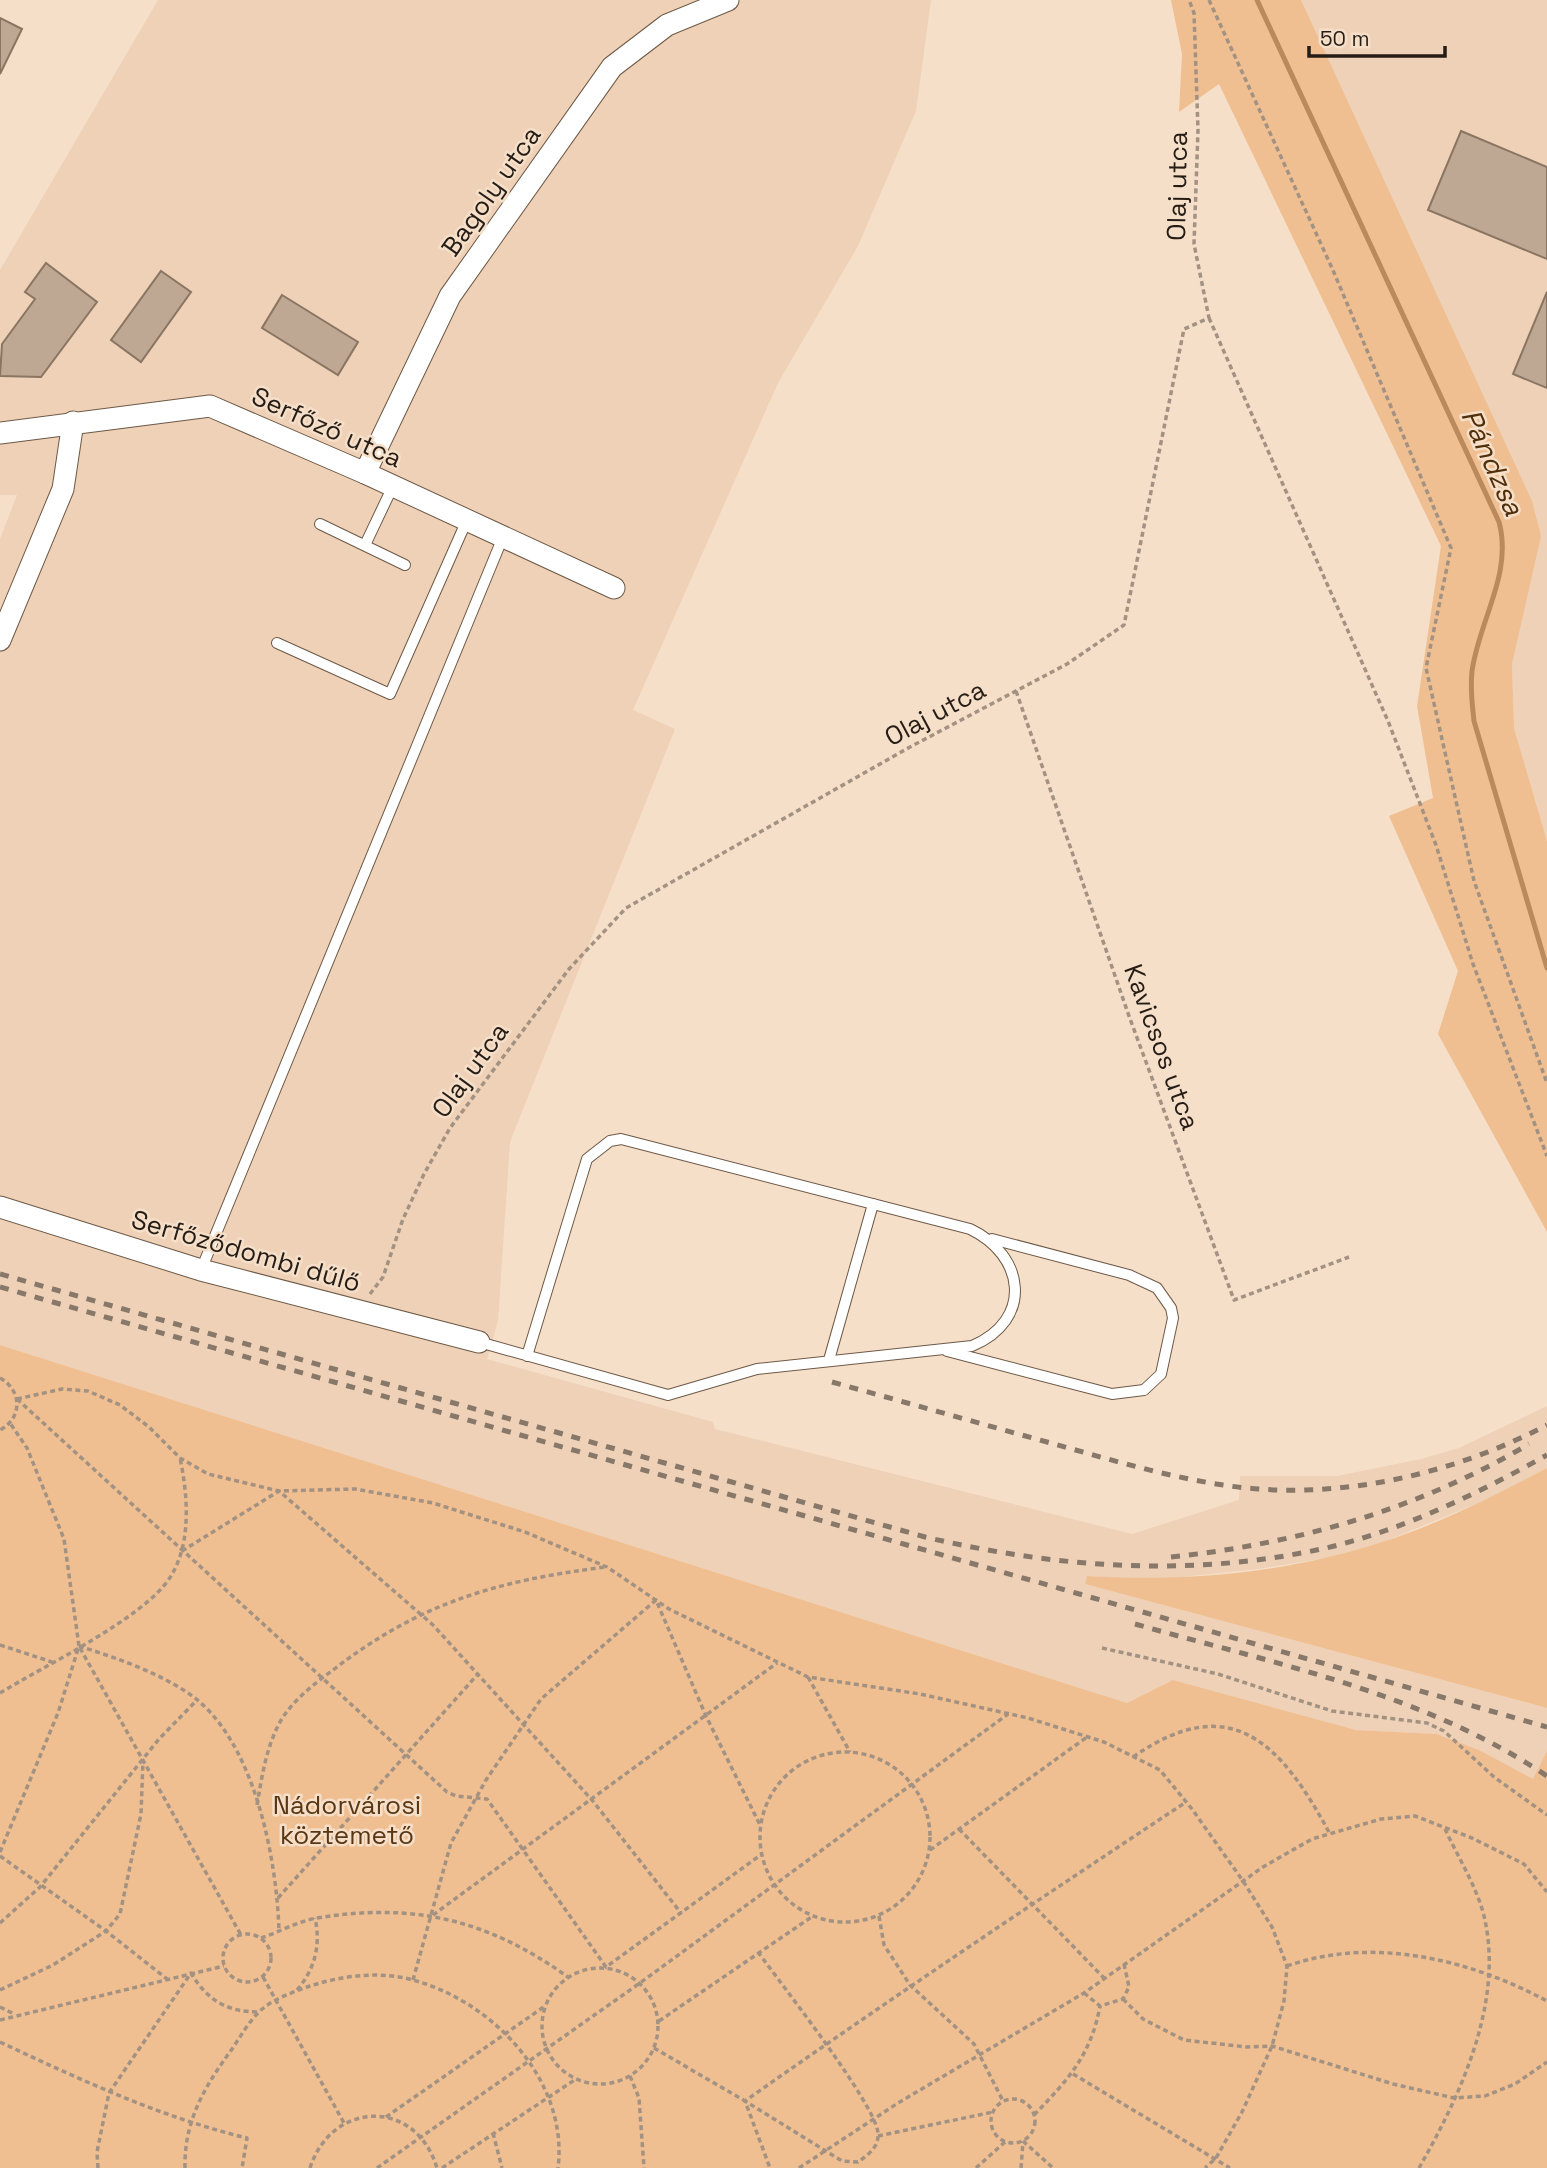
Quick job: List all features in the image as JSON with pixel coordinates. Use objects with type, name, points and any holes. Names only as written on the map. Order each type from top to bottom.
[{"type":"street","name":"Bagoly utca","points":[[365,473],[450,296],[612,67],[667,25],[728,0]]},
{"type":"street","name":"Serfőző utca","points":[[0,433],[210,406],[365,473],[614,588]]},
{"type":"street","points":[[0,640],[63,489],[73,422]]},
{"type":"street","name":"Serfőződombi dűlő","points":[[0,1207],[201,1269],[348,1310],[479,1342]]},
{"type":"lane","points":[[365,545],[393,486]]},
{"type":"lane","points":[[277,643],[390,694],[467,520]]},
{"type":"lane","points":[[320,524],[405,565]]},
{"type":"lane","points":[[201,1269],[503,537]]},
{"type":"lane","points":[[527,1356],[587,1159],[610,1141],[621,1139],[971,1229],[988,1238],[1129,1275],[1157,1289],[1171,1308],[1173,1318],[1161,1374],[1144,1390],[1112,1394],[938,1349]]},
{"type":"lane","points":[[829,1360],[873,1204]]},
{"type":"lane","points":[[479,1342],[668,1395],[757,1369],[972,1346],[987,1340],[1007,1318],[1015,1303],[1013,1274],[1007,1258],[988,1238]]},
{"type":"path","name":"Olaj utca","points":[[348,1310],[374,1291],[383,1277],[403,1219],[450,1128],[569,969],[626,908],[910,747],[1067,664],[1124,625],[1185,329],[1209,318],[1194,244],[1198,130],[1194,13],[1189,0]]},
{"type":"path","points":[[1209,0],[1332,268],[1451,548],[1426,668],[1474,881],[1547,1083]]},
{"type":"path","points":[[1209,318],[1388,721],[1436,845],[1473,964],[1547,1156]]},
{"type":"path","name":"Kavicsos utca","points":[[1016,691],[1129,1016],[1234,1300],[1349,1257]]},
{"type":"path","points":[[0,1378],[9,1384],[17,1399],[447,1792],[456,1796],[487,1798],[606,1967]]},
{"type":"path","points":[[17,1399],[62,1389],[88,1391],[120,1405],[149,1427],[180,1458],[208,1474],[279,1491],[355,1489],[433,1503],[525,1532],[607,1567],[656,1600],[808,1678],[920,1695],[1009,1714],[1087,1737],[1160,1770],[1243,1881],[1272,1927],[1287,1966],[1284,2001],[1272,2046],[1242,2112],[1216,2158],[1205,2168]]},
{"type":"path","points":[[0,1430],[10,1423],[18,1408],[17,1399]]},
{"type":"path","points":[[10,1423],[27,1448],[64,1539],[79,1646],[241,1935]]},
{"type":"path","points":[[0,1693],[151,1599],[170,1578],[182,1551],[185,1483],[180,1458]]},
{"type":"path","points":[[182,1551],[279,1491]]},
{"type":"path","points":[[279,1491],[419,1614],[478,1674],[592,1800],[681,1914]]},
{"type":"path","points":[[257,1805],[267,1753],[281,1720],[322,1678],[386,1632],[419,1614],[506,1585],[607,1567]]},
{"type":"path","points":[[656,1600],[706,1716],[761,1827]]},
{"type":"path","points":[[413,1980],[451,1843],[476,1797],[541,1699],[656,1600]]},
{"type":"path","points":[[0,1645],[52,1662]]},
{"type":"path","points":[[79,1646],[117,1658],[197,1700],[229,1738],[245,1768],[257,1805],[278,1898],[279,1932]]},
{"type":"path","points":[[79,1646],[58,1713],[0,1854],[167,1979]]},
{"type":"path","points":[[1102,1648],[1218,1674],[1332,1711],[1427,1723],[1444,1731],[1494,1777],[1547,1815]]},
{"type":"path","points":[[432,1916],[777,1663]]},
{"type":"path","points":[[278,1898],[478,1674]]},
{"type":"path","points":[[808,1678],[851,1752]]},
{"type":"path","points":[[0,1923],[42,1883],[143,1760],[197,1700]]},
{"type":"path","points":[[377,2168],[423,2139],[1009,1714]]},
{"type":"path","points":[[1133,1757],[1153,1743],[1183,1730],[1210,1724],[1239,1728],[1276,1755],[1313,1802],[1331,1834]]},
{"type":"path","points":[[930,1850],[1087,1737]]},
{"type":"path","points":[[851,1752],[874,1757],[895,1768],[912,1784],[924,1804],[930,1827],[930,1850],[921,1877],[903,1900],[879,1916],[857,1922],[834,1922],[813,1916],[792,1903],[775,1885],[762,1854],[761,1827],[768,1802],[782,1781],[802,1764],[825,1755],[851,1752]]},
{"type":"path","points":[[0,1990],[53,1965],[106,1931],[120,1914],[141,1814],[143,1760]]},
{"type":"path","points":[[745,2101],[910,1985],[1186,1802]]},
{"type":"path","points":[[799,2168],[875,2118],[1084,1993],[1124,1962],[1243,1881],[1312,1839],[1381,1819],[1415,1816],[1472,1838],[1524,1864],[1547,1892]]},
{"type":"path","points":[[1419,2168],[1471,2059],[1490,1978],[1483,1912],[1444,1828]]},
{"type":"path","points":[[959,1829],[1034,1903],[1104,1978]]},
{"type":"path","points":[[606,1967],[762,1854]]},
{"type":"path","points":[[261,1938],[272,1957],[263,1977],[241,1982],[224,1966],[224,1950],[234,1938],[241,1935],[261,1938],[315,1918],[374,1914],[452,1919],[511,1940],[568,1977]]},
{"type":"path","points":[[659,2021],[813,1916]]},
{"type":"path","points":[[879,1916],[884,1945],[910,1985],[974,2044],[1003,2101]]},
{"type":"path","points":[[295,1991],[308,1977],[316,1954],[318,1932],[315,1918]]},
{"type":"path","points":[[1287,1966],[1304,1960],[1376,1951],[1425,1955],[1547,2001]]},
{"type":"path","points":[[654,2048],[842,2161],[858,2162],[873,2151],[878,2136],[875,2118],[758,1952]]},
{"type":"path","points":[[1100,2006],[1123,1999],[1129,1987],[1124,1962]]},
{"type":"path","points":[[0,2020],[224,1966]]},
{"type":"path","points":[[593,1967],[606,1967],[619,1970],[640,1983],[650,1994],[659,2021],[654,2048],[645,2064],[630,2076],[613,2083],[594,2084],[576,2079],[559,2067],[547,2049],[542,2021],[545,2006],[554,1990],[568,1977],[593,1967]]},
{"type":"path","points":[[191,1973],[201,1990],[216,2002],[236,2012],[258,2012]]},
{"type":"path","points":[[98,2168],[97,2151],[109,2093],[191,1973]]},
{"type":"path","points":[[185,2168],[184,2146],[189,2124],[204,2088],[258,2012],[295,1991],[348,1976],[413,1980],[441,1990],[475,2010],[505,2034],[530,2062],[549,2096],[557,2126],[558,2168]]},
{"type":"path","points":[[263,1977],[344,2123]]},
{"type":"path","points":[[1084,1993],[1100,2006]]},
{"type":"path","points":[[1123,1999],[1143,2019],[1184,2040],[1247,2048],[1272,2046],[1393,2084],[1454,2098],[1485,2096],[1515,2084],[1547,2062]]},
{"type":"path","points":[[386,2117],[545,2006]]},
{"type":"path","points":[[1034,2115],[1073,2074],[1095,2033],[1100,2006]]},
{"type":"path","points":[[0,2007],[16,2015]]},
{"type":"path","points":[[0,2042],[109,2093],[189,2124],[247,2138],[242,2168]]},
{"type":"path","points":[[1073,2074],[1230,2168]]},
{"type":"path","points":[[630,2076],[639,2098],[644,2168]]},
{"type":"path","points":[[442,2168],[576,2079]]},
{"type":"path","points":[[745,2101],[770,2168]]},
{"type":"path","points":[[878,2136],[993,2112],[1003,2101],[1022,2101],[1034,2115],[1034,2130],[1023,2141],[1021,2168]]},
{"type":"path","points":[[993,2112],[994,2133],[1005,2142]]},
{"type":"path","points":[[310,2168],[316,2151],[328,2135],[344,2123],[364,2116],[386,2117],[406,2124],[423,2139],[437,2168]]},
{"type":"path","points":[[493,2133],[502,2168]]},
{"type":"path","points":[[976,2168],[1005,2142],[1023,2141],[1053,2168]]},
{"type":"path","points":[[841,2168],[842,2161]]},
{"type":"shaded area","points":[[158,0],[931,0],[916,111],[858,246],[778,383],[633,710],[675,729],[510,1142],[498,1321],[487,1359],[713,1422],[715,1429],[1132,1534],[1239,1500],[1240,1476],[1337,1476],[1421,1459],[1459,1448],[1547,1406],[1547,1468],[1493,1497],[1383,1542],[1327,1558],[1258,1569],[1154,1580],[1087,1576],[1085,1584],[1547,1708],[1547,1751],[1533,1780],[1479,1750],[1437,1734],[1356,1730],[1173,1680],[1127,1703],[0,1345],[0,539],[17,495],[0,495],[0,270]]},
{"type":"shaded area","points":[[1301,0],[1547,0],[1547,841],[1514,728],[1512,664],[1540,536]]},
{"type":"green space","points":[[1171,0],[1301,0],[1532,501],[1541,536],[1512,664],[1514,728],[1547,841],[1547,1232],[1438,1034],[1458,971],[1389,816],[1433,798],[1417,706],[1441,546],[1219,84],[1179,112],[1182,54]]},
{"type":"green space","name":"Nádorvárosi köztemető","points":[[0,1345],[1127,1703],[1173,1680],[1356,1730],[1437,1734],[1479,1750],[1533,1779],[1547,1751],[1547,2168],[0,2168]]},
{"type":"green space","points":[[1547,1468],[1547,1708],[1085,1584],[1087,1576],[1161,1578],[1236,1573],[1346,1553],[1445,1518]]},
{"type":"building","points":[[0,18],[22,29],[0,74]]},
{"type":"building","points":[[1461,131],[1547,167],[1547,259],[1428,210]]},
{"type":"building","points":[[46,263],[97,302],[41,377],[0,376],[2,344],[35,299],[25,292]]},
{"type":"building","points":[[161,271],[191,292],[141,362],[111,340]]},
{"type":"building","points":[[1547,292],[1547,388],[1513,374]]},
{"type":"building","points":[[282,295],[358,342],[338,375],[262,328]]},
{"type":"waterway","name":"Pándzsa","points":[[1257,0],[1499,522],[1502,560],[1472,671],[1474,721],[1547,968]]},
{"type":"railway","points":[[0,1274],[925,1537],[975,1548],[1075,1562],[1175,1566],[1225,1563],[1326,1548],[1412,1521],[1495,1483],[1547,1455]]},
{"type":"railway","points":[[0,1287],[1547,1727]]},
{"type":"railway","points":[[832,1382],[1156,1472],[1223,1485],[1264,1489],[1306,1490],[1390,1481],[1471,1458],[1547,1425]]},
{"type":"railway","points":[[1171,1557],[1265,1543],[1356,1520],[1444,1487],[1529,1444]]},
{"type":"railway","points":[[1135,1624],[1295,1668],[1399,1702],[1499,1747],[1547,1776]]}]
